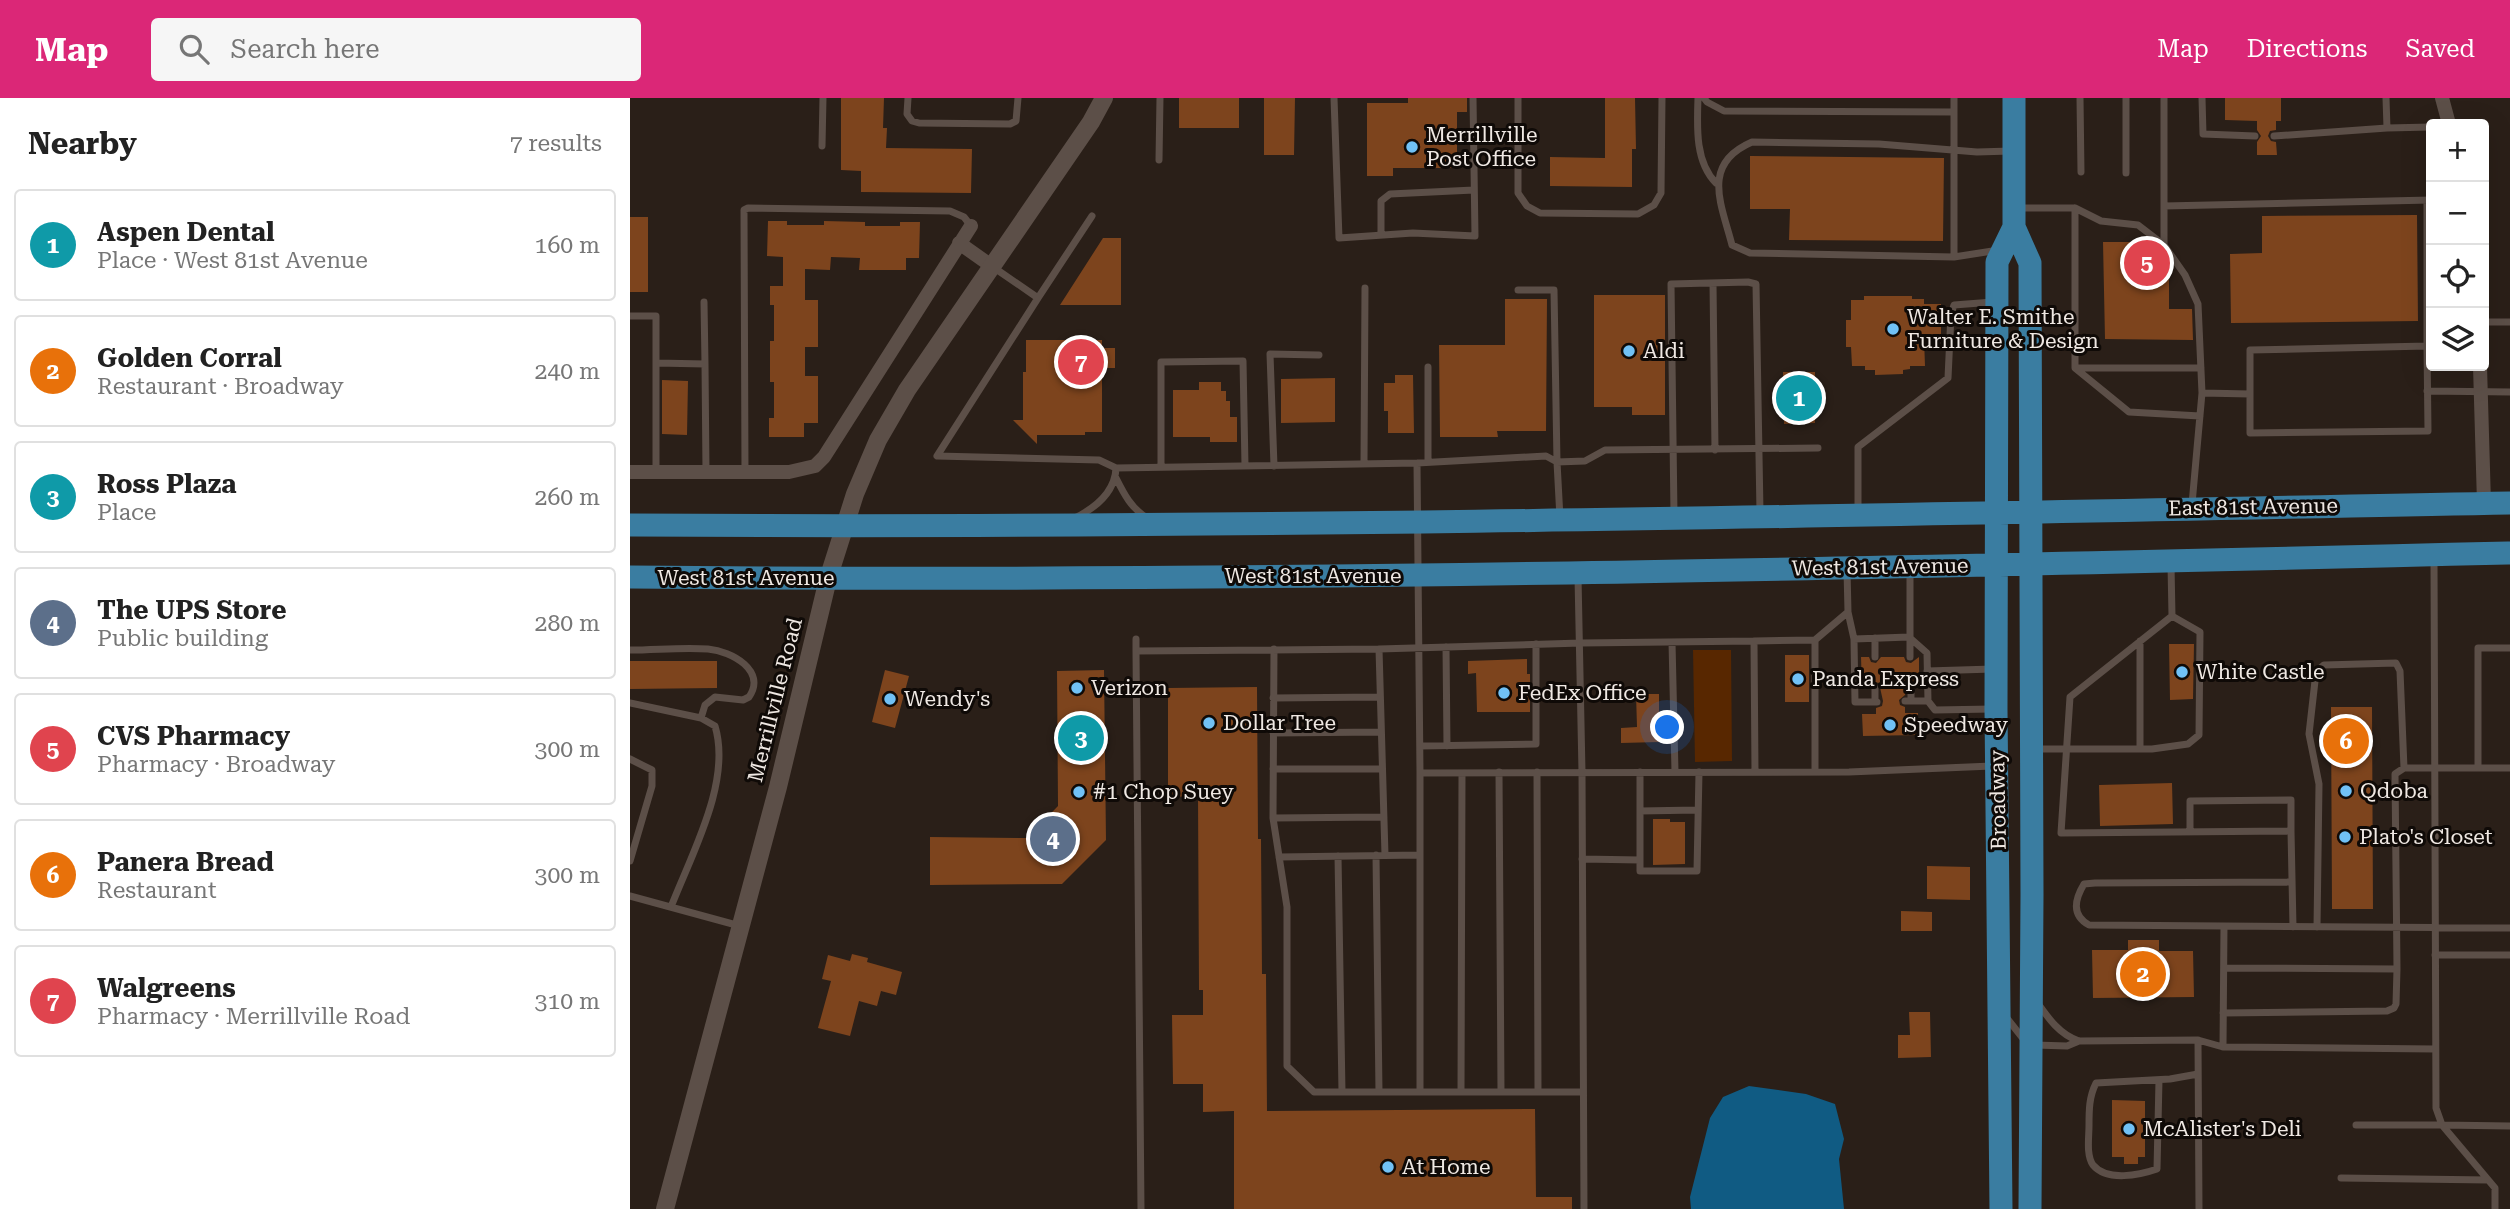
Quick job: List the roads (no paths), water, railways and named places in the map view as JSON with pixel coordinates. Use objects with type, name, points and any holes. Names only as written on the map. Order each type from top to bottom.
[{"type":"main road","name":"Broadway","points":[[2001,1209],[1996,709],[1997,262],[2014,217],[2014,98]]},
{"type":"main road","name":"Broadway","points":[[2014,217],[2030,263],[2030,1209]]},
{"type":"main road","name":"East 81st Avenue","points":[[1996,512],[2510,503]]},
{"type":"main road","points":[[630,525],[1417,523],[1996,512]]},
{"type":"main road","points":[[1996,565],[2510,553]]},
{"type":"main road","name":"West 81st Avenue","points":[[630,578],[1418,575],[1996,565]]},
{"type":"street","name":"Merrillville Road","points":[[665,1209],[778,788],[828,579],[867,465],[892,415],[921,369],[1091,122],[1104,98]]},
{"type":"street","points":[[2442,98],[2448,119]]},
{"type":"street","points":[[630,471],[745,472],[804,470],[815,466],[824,457],[971,226]]},
{"type":"street","points":[[959,243],[993,267]]},
{"type":"street","points":[[2480,371],[2484,503]]},
{"type":"lane","points":[[822,146],[823,98]]},
{"type":"lane","points":[[908,98],[908,114],[912,121],[919,123],[1010,124],[1016,121],[1018,98]]},
{"type":"lane","points":[[1159,160],[1160,98]]},
{"type":"lane","points":[[1334,98],[1339,238],[1413,233],[1475,236],[1473,98]]},
{"type":"lane","points":[[1518,98],[1518,193],[1528,206],[1540,213],[1638,214],[1654,205],[1661,192],[1662,98]]},
{"type":"lane","points":[[1698,98],[1702,161],[1716,183],[1731,245],[1749,253],[1954,257],[2003,249]]},
{"type":"lane","points":[[1704,98],[1724,111],[1954,112]]},
{"type":"lane","points":[[1954,98],[1954,257]]},
{"type":"lane","points":[[2080,98],[2081,172]]},
{"type":"lane","points":[[2126,98],[2126,173]]},
{"type":"lane","points":[[2164,98],[2164,245]]},
{"type":"lane","points":[[2202,98],[2203,134],[2255,136]]},
{"type":"lane","points":[[2386,98],[2386,128]]},
{"type":"lane","points":[[2274,136],[2386,128],[2426,128]]},
{"type":"lane","points":[[1716,183],[1735,149],[1752,142],[1879,144],[1977,152],[2014,151]]},
{"type":"lane","points":[[1381,235],[1381,201],[1390,194],[1474,190]]},
{"type":"lane","points":[[2164,206],[2426,200]]},
{"type":"lane","points":[[2075,208],[2075,368]]},
{"type":"lane","points":[[2014,217],[2075,208],[2101,221],[2138,225],[2164,245],[2185,275],[2198,304],[2202,393],[2192,509]]},
{"type":"lane","points":[[745,472],[744,210],[950,211],[964,217],[971,226]]},
{"type":"lane","points":[[1091,216],[937,456],[1099,460],[1116,468],[1417,463],[1546,456],[1556,461],[1585,461],[1605,450],[1818,448]]},
{"type":"lane","points":[[2428,245],[2428,308]]},
{"type":"lane","points":[[993,267],[1038,298]]},
{"type":"lane","points":[[1713,283],[1715,450]]},
{"type":"lane","points":[[1674,518],[1671,284],[1713,283],[1756,284],[1760,516]]},
{"type":"lane","points":[[1363,463],[1365,288]]},
{"type":"lane","points":[[1518,290],[1554,290],[1556,461],[1560,520]]},
{"type":"lane","points":[[704,302],[706,472]]},
{"type":"lane","points":[[1858,514],[1858,447],[1948,378],[1951,314],[1954,305],[1997,302]]},
{"type":"lane","points":[[630,316],[656,316],[656,472]]},
{"type":"lane","points":[[2489,322],[2510,322]]},
{"type":"lane","points":[[2426,346],[2250,350],[2250,433],[2428,431],[2427,371]]},
{"type":"lane","points":[[1274,466],[1270,354],[1319,355]]},
{"type":"lane","points":[[1161,467],[1161,362],[1243,361],[1245,466]]},
{"type":"lane","points":[[657,363],[705,364]]},
{"type":"lane","points":[[1428,367],[1428,462]]},
{"type":"lane","points":[[2075,368],[2201,368]]},
{"type":"lane","points":[[2075,368],[2129,412],[2200,415]]},
{"type":"lane","points":[[2427,391],[2510,392]]},
{"type":"lane","points":[[2202,393],[2249,394]]},
{"type":"lane","points":[[1417,463],[1420,1092]]},
{"type":"lane","points":[[1116,468],[1116,478],[1126,498],[1138,512],[1160,525]]},
{"type":"lane","points":[[1057,526],[1097,506],[1116,478]]},
{"type":"lane","points":[[2434,555],[2436,1108],[2442,1125],[2495,1188],[2495,1209]]},
{"type":"lane","points":[[2171,561],[2172,617]]},
{"type":"lane","points":[[1910,567],[1910,657]]},
{"type":"lane","points":[[1847,568],[1848,611],[1854,639],[1855,702],[1876,702],[1875,688]]},
{"type":"lane","points":[[1578,572],[1581,643],[1584,1209]]},
{"type":"lane","points":[[1136,651],[1815,640],[1848,611]]},
{"type":"lane","points":[[2031,749],[2140,748],[2189,744],[2199,735],[2200,632],[2172,617]]},
{"type":"lane","points":[[2172,617],[2070,697],[2061,833],[2291,831]]},
{"type":"lane","points":[[1854,639],[1909,637],[1927,653],[1928,701],[1935,709],[1996,709]]},
{"type":"lane","points":[[1875,638],[1875,657]]},
{"type":"lane","points":[[1136,639],[1141,1209]]},
{"type":"lane","points":[[1815,640],[1815,772]]},
{"type":"lane","points":[[1754,641],[1755,772]]},
{"type":"lane","points":[[1672,642],[1675,772]]},
{"type":"lane","points":[[2140,642],[2140,748]]},
{"type":"lane","points":[[1420,746],[1536,744],[1536,645]]},
{"type":"lane","points":[[1446,647],[1447,746]]},
{"type":"lane","points":[[2478,768],[2477,648],[2510,648]]},
{"type":"lane","points":[[630,650],[710,649],[727,654],[751,669],[755,676],[749,697],[743,700],[715,697],[705,705],[701,718]]},
{"type":"lane","points":[[1274,649],[1273,818],[1287,907],[1287,1066],[1314,1092],[1583,1092]]},
{"type":"lane","points":[[1379,649],[1384,817],[1381,855],[1379,1092]]},
{"type":"lane","points":[[2316,927],[2319,784],[2309,734],[2316,672],[2324,666],[2396,663],[2400,671],[2404,768]]},
{"type":"lane","points":[[1927,671],[1997,669]]},
{"type":"lane","points":[[1911,687],[1908,701],[1928,701]]},
{"type":"lane","points":[[1273,698],[1380,697]]},
{"type":"lane","points":[[630,703],[701,718],[715,726],[720,740],[716,782],[708,816],[671,907]]},
{"type":"lane","points":[[1273,733],[1381,732]]},
{"type":"lane","points":[[630,759],[652,770],[652,786],[630,861]]},
{"type":"lane","points":[[1420,773],[1815,772],[1997,766]]},
{"type":"lane","points":[[2224,1013],[2394,1009],[2397,969],[2395,774],[2404,768],[2510,768]]},
{"type":"lane","points":[[1273,769],[1382,769]]},
{"type":"lane","points":[[1499,772],[1501,1092]]},
{"type":"lane","points":[[1537,772],[1538,1092]]},
{"type":"lane","points":[[1640,772],[1640,871],[1697,871],[1699,772]]},
{"type":"lane","points":[[1461,1092],[1462,773]]},
{"type":"lane","points":[[2190,832],[2190,801],[2291,800],[2293,927]]},
{"type":"lane","points":[[1640,810],[1698,810]]},
{"type":"lane","points":[[1273,818],[1384,817]]},
{"type":"lane","points":[[1279,857],[1420,855]]},
{"type":"lane","points":[[1338,856],[1342,1092]]},
{"type":"lane","points":[[1582,859],[1640,860]]},
{"type":"lane","points":[[2292,881],[2084,884],[2077,896],[2076,908],[2080,920],[2089,925],[2510,928]]},
{"type":"lane","points":[[630,896],[741,926]]},
{"type":"lane","points":[[2223,1047],[2224,926]]},
{"type":"lane","points":[[2435,955],[2510,955]]},
{"type":"lane","points":[[2224,968],[2397,969]]},
{"type":"lane","points":[[2031,994],[2058,1028],[2069,1038],[2079,1041],[2198,1040],[2223,1047],[2435,1049]]},
{"type":"lane","points":[[2000,1005],[2011,1026],[2030,1045],[2067,1046],[2079,1041]]},
{"type":"lane","points":[[2198,1040],[2199,1209]]},
{"type":"lane","points":[[2159,1080],[2157,1169],[2140,1175],[2107,1174],[2094,1165],[2089,1153],[2090,1096],[2096,1083],[2159,1080],[2198,1074]]},
{"type":"lane","points":[[2356,1125],[2510,1126]]},
{"type":"lane","points":[[2341,1178],[2488,1180]]},
{"type":"water","points":[[1749,1086],[1806,1094],[1835,1104],[1844,1139],[1839,1159],[1844,1209],[1691,1209],[1690,1197],[1710,1118],[1723,1097]]},
{"type":"place","name":"Merrillville Post Office","points":[[1412,147]]},
{"type":"place","name":"CVS Pharmacy","points":[[2147,263]]},
{"type":"place","name":"Walter E. Smithe Furniture & Design","points":[[1893,329]]},
{"type":"place","name":"Aldi","points":[[1629,351]]},
{"type":"place","name":"Walgreens","points":[[1081,362]]},
{"type":"place","name":"Aspen Dental","points":[[1799,398]]},
{"type":"place","name":"White Castle","points":[[2182,672]]},
{"type":"place","name":"Panda Express","points":[[1798,679]]},
{"type":"place","name":"Verizon","points":[[1077,688]]},
{"type":"place","name":"FedEx Office","points":[[1504,693]]},
{"type":"place","name":"Wendy's","points":[[890,699]]},
{"type":"place","name":"Dollar Tree","points":[[1209,723]]},
{"type":"place","name":"Speedway","points":[[1890,725]]},
{"type":"place","name":"Ross Plaza","points":[[1081,738]]},
{"type":"place","name":"Panera Bread","points":[[2346,741]]},
{"type":"place","name":"Qdoba","points":[[2346,791]]},
{"type":"place","name":"#1 Chop Suey","points":[[1079,792]]},
{"type":"place","name":"Plato's Closet","points":[[2345,837]]},
{"type":"place","name":"The UPS Store","points":[[1053,839]]},
{"type":"place","name":"Golden Corral","points":[[2143,974]]},
{"type":"place","name":"McAlister's Deli","points":[[2129,1129]]},
{"type":"place","name":"At Home","points":[[1388,1167]]}]
